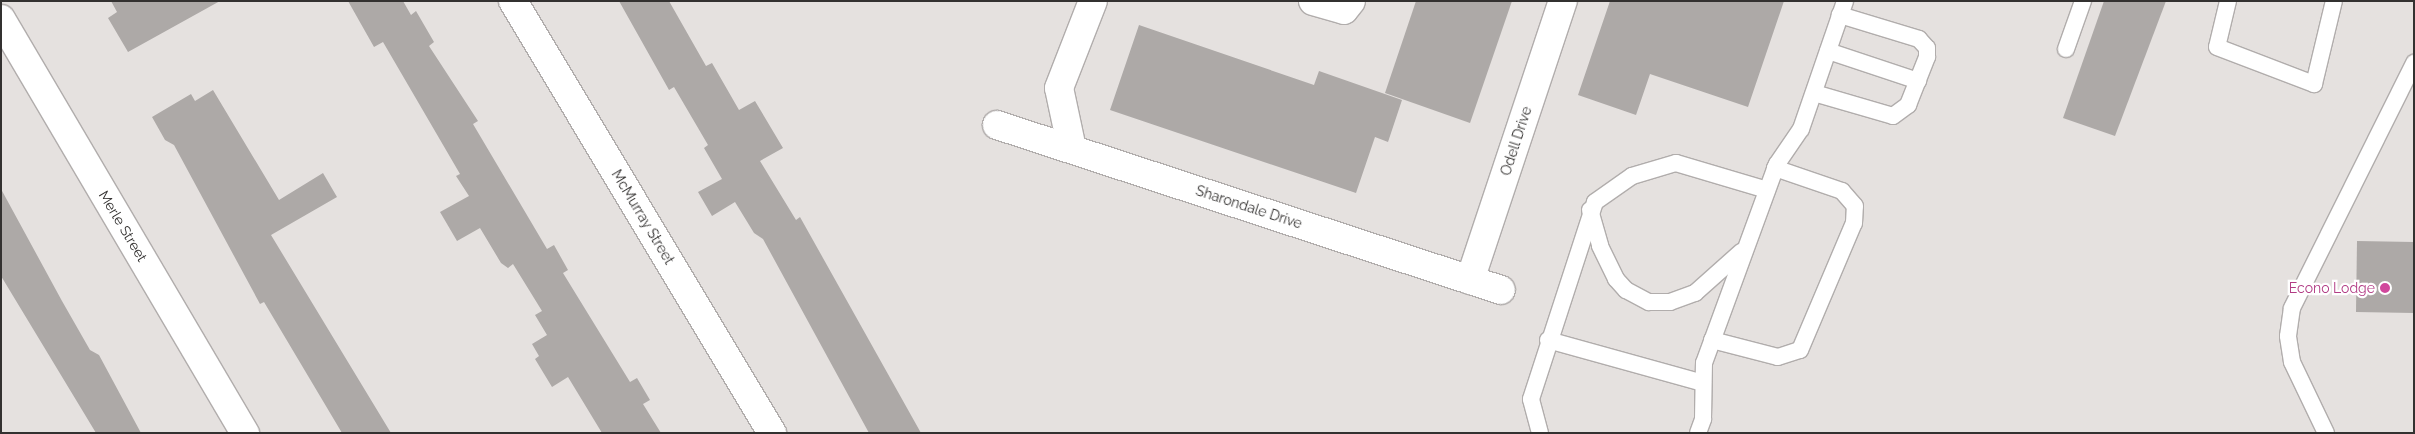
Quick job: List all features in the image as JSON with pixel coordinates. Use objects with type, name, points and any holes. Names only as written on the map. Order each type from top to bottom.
[{"type":"street","name":"McMurray Street","points":[[513,1],[772,433]]},
{"type":"street","points":[[1072,149],[1059,88],[1093,1]]},
{"type":"street","points":[[1313,1],[1344,10],[1351,1]]},
{"type":"street","name":"Odell Drive","points":[[1470,280],[1562,1]]},
{"type":"street","name":"Merle Street","points":[[1,19],[245,433]]},
{"type":"street","name":"Sharondale Drive","points":[[997,124],[1501,290]]},
{"type":"lane","points":[[2066,49],[2084,1]]},
{"type":"lane","points":[[2228,1],[2217,47],[2314,84],[2331,2]]},
{"type":"lane","points":[[1698,433],[1703,419],[1704,363],[1775,168],[1795,142],[1814,93],[1842,8],[1919,39],[1927,52],[1918,81],[1906,109],[1893,116],[1814,93]]},
{"type":"lane","points":[[1828,51],[1918,81]]},
{"type":"lane","points":[[2326,433],[2292,362],[2288,336],[2292,308],[2414,63]]},
{"type":"lane","points":[[1540,433],[1530,399],[1590,209],[1632,176],[1668,164],[1692,166],[1767,190]]},
{"type":"lane","points":[[1712,340],[1778,357],[1800,350],[1854,223],[1855,206],[1842,191],[1775,168]]},
{"type":"lane","points":[[1590,209],[1613,273],[1626,290],[1649,302],[1670,302],[1695,293],[1746,246]]},
{"type":"lane","points":[[1548,340],[1703,383]]},
{"type":"building","points":[[111,1],[220,1],[128,52],[108,18],[117,12]]},
{"type":"building","points":[[348,1],[403,1],[411,15],[416,11],[434,42],[429,46],[478,121],[473,124],[547,249],[554,245],[568,270],[563,273],[630,382],[637,378],[650,400],[643,404],[661,433],[602,433],[568,377],[552,387],[535,359],[539,356],[532,344],[547,335],[535,315],[542,311],[513,264],[508,268],[501,263],[480,228],[457,241],[440,212],[469,196],[456,176],[460,174],[383,42],[374,47]]},
{"type":"building","points":[[619,1],[669,1],[706,66],[712,63],[739,110],[755,101],[783,148],[760,161],[796,220],[800,217],[921,433],[869,433],[763,239],[754,233],[735,202],[712,216],[698,192],[722,179],[704,148],[708,145],[674,87],[669,90]]},
{"type":"building","points":[[1416,1],[1512,1],[1470,123],[1385,93]]},
{"type":"building","points":[[1610,1],[1784,1],[1748,107],[1650,74],[1636,115],[1578,95]]},
{"type":"building","points":[[2104,1],[2166,1],[2115,136],[2063,118]]},
{"type":"building","points":[[1139,25],[1314,85],[1319,71],[1402,100],[1388,142],[1375,137],[1356,193],[1110,110]]},
{"type":"building","points":[[213,90],[279,200],[323,173],[337,197],[271,235],[391,433],[342,433],[264,302],[260,304],[174,145],[165,140],[152,117],[191,94],[195,101]]},
{"type":"building","points":[[1,189],[90,350],[99,355],[141,433],[96,433],[1,276]]},
{"type":"building","name":"Econo Lodge","points":[[2357,241],[2414,242],[2414,313],[2356,312]]},
{"type":"place","name":"Econo Lodge","points":[[2385,288]]}]
